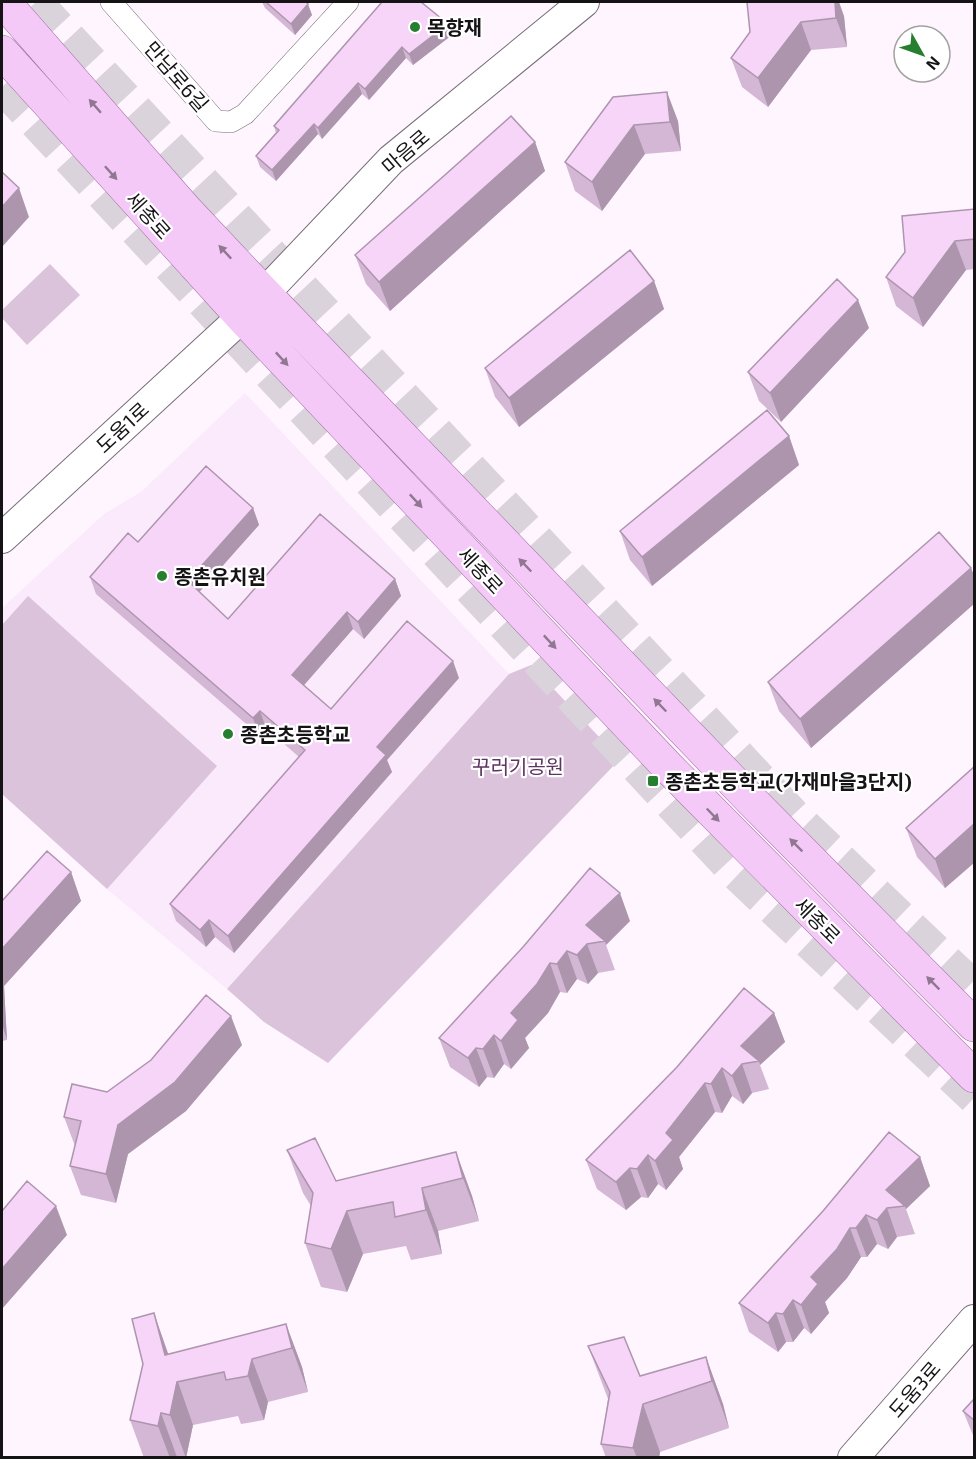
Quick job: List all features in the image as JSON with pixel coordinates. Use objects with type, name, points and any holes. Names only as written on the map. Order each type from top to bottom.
[{"type":"main road","name":"세종로","points":[[4,2],[186,210],[253,305],[723,826],[975,1076]]},
{"type":"main road","name":"세종로","points":[[2,52],[975,1025]]},
{"type":"street","name":"만남로6길","points":[[111,2],[216,121],[231,122],[245,114],[348,2]]},
{"type":"street","name":"마음로","points":[[253,305],[391,160],[584,2]]},
{"type":"street","name":"도움1로","points":[[2,538],[253,305]]},
{"type":"street","name":"도움3로","points":[[853,1458],[975,1320]]},
{"type":"shaded area","name":"종촌초등학교","points":[[245,393],[509,674],[227,989],[107,889],[2,794],[2,608],[104,514],[141,492]]},
{"type":"green space","points":[[50,264],[80,295],[27,345],[2,318],[2,310]]},
{"type":"green space","points":[[28,596],[217,766],[107,889],[2,794],[2,625]]},
{"type":"green space","name":"꾸러기공원","points":[[531,665],[620,759],[328,1063],[264,1022],[227,989],[509,674]]},
{"type":"building","points":[[266,2],[306,2],[308,4],[291,24]]},
{"type":"building","points":[[382,2],[421,2],[448,24],[409,54],[402,47],[365,89],[358,83],[318,128],[314,124],[272,170],[256,156],[279,130],[274,126]]},
{"type":"building","points":[[747,2],[835,2],[836,18],[801,22],[758,78],[731,58],[750,32]]},
{"type":"building","points":[[667,92],[670,122],[634,125],[592,182],[565,162],[613,97]]},
{"type":"building","points":[[511,116],[535,142],[379,282],[355,255]]},
{"type":"building","points":[[2,172],[19,188],[2,207]]},
{"type":"building","points":[[975,209],[975,239],[955,241],[913,298],[886,277],[905,252],[902,216]]},
{"type":"building","points":[[630,250],[654,281],[509,398],[485,368]]},
{"type":"building","points":[[837,279],[858,300],[770,393],[748,372]]},
{"type":"building","points":[[767,410],[789,436],[642,557],[620,531]]},
{"type":"building","points":[[206,466],[253,508],[188,581],[228,619],[320,514],[395,579],[358,622],[347,612],[292,675],[331,709],[407,621],[453,661],[377,747],[386,755],[228,936],[209,920],[200,930],[170,904],[305,750],[260,711],[253,718],[90,577],[128,533],[138,542]]},
{"type":"building","points":[[939,532],[971,568],[800,719],[768,682]]},
{"type":"building","points":[[975,766],[975,823],[935,859],[906,828]]},
{"type":"building","points":[[47,851],[71,872],[2,949],[2,901]]},
{"type":"building","points":[[590,868],[620,893],[586,925],[605,941],[587,944],[577,955],[567,951],[557,964],[550,963],[537,984],[511,1013],[518,1020],[501,1041],[494,1035],[483,1049],[476,1048],[468,1058],[439,1038],[523,947]]},
{"type":"building","points":[[744,988],[774,1013],[741,1046],[759,1061],[742,1064],[732,1076],[722,1068],[711,1084],[705,1083],[666,1133],[673,1140],[655,1161],[648,1155],[637,1169],[630,1168],[616,1182],[586,1160],[677,1067]]},
{"type":"building","points":[[206,995],[231,1016],[175,1082],[118,1125],[106,1174],[70,1166],[81,1121],[64,1117],[72,1084],[107,1092],[151,1060]]},
{"type":"building","points":[[889,1132],[920,1157],[886,1190],[905,1206],[887,1208],[877,1220],[866,1215],[856,1228],[850,1228],[837,1249],[811,1277],[818,1284],[801,1305],[793,1300],[783,1314],[776,1313],[768,1323],[739,1303],[823,1211]]},
{"type":"building","points":[[315,1138],[336,1181],[456,1152],[463,1178],[422,1188],[426,1210],[395,1217],[393,1202],[347,1211],[331,1249],[305,1243],[313,1193],[287,1150]]},
{"type":"building","points":[[27,1181],[56,1206],[2,1269],[2,1211]]},
{"type":"building","points":[[154,1313],[165,1355],[286,1324],[292,1348],[252,1359],[248,1376],[226,1380],[224,1372],[177,1382],[170,1415],[161,1413],[158,1426],[130,1420],[143,1364],[132,1319]]},
{"type":"building","points":[[624,1337],[640,1376],[706,1357],[712,1381],[643,1404],[633,1448],[601,1444],[610,1392],[588,1346]]},
{"type":"building","points":[[975,1398],[975,1421],[963,1411]]},
{"type":"tunnel","points":[[36,2],[794,815],[974,987]]},
{"type":"tunnel","points":[[2,87],[737,875],[974,1098]]},
{"type":"place","name":"목향재","points":[[415,27]]},
{"type":"place","name":"종촌유치원","points":[[162,576]]},
{"type":"place","name":"종촌초등학교","points":[[228,734]]},
{"type":"place","name":"종촌초등학교(가재마을3단지)","points":[[653,781]]}]
